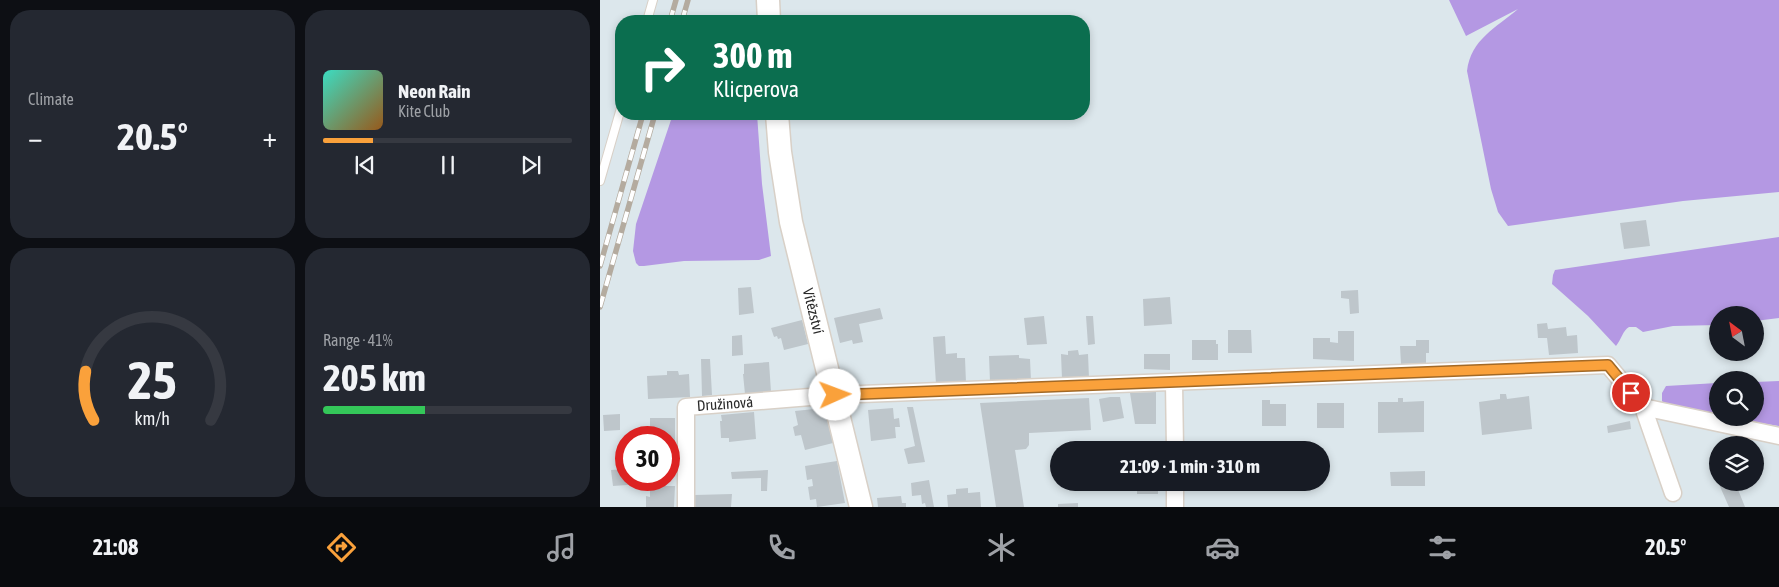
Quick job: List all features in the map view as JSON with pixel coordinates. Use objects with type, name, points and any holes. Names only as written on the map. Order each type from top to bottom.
[{"type":"main road","points":[[768,0],[769,15]]},
{"type":"main road","name":"Vítězství","points":[[777,120],[791,222],[861,507]]},
{"type":"street","points":[[835,395],[1608,365],[1643,408],[1673,493]]},
{"type":"street","points":[[1174,382],[1175,441]]},
{"type":"street","name":"Družinová","points":[[686,507],[686,407],[835,395]]},
{"type":"street","points":[[1643,408],[1779,436]]},
{"type":"street","points":[[1175,491],[1175,507]]},
{"type":"lane","points":[[649,15],[653,0]]},
{"type":"lane","points":[[600,181],[618,120]]},
{"type":"shaded area","points":[[1449,0],[1779,0],[1779,192],[1683,201],[1508,226],[1498,212],[1491,189],[1467,71],[1469,60],[1479,42],[1518,9],[1466,36]]},
{"type":"shaded area","points":[[671,120],[757,120],[762,184],[771,256],[759,260],[684,261],[639,266],[636,263],[633,251],[636,224]]},
{"type":"shaded area","points":[[1779,237],[1779,318],[1764,320],[1764,306],[1709,306],[1709,325],[1673,326],[1643,332],[1636,327],[1629,327],[1625,330],[1616,346],[1588,316],[1552,284],[1555,270]]},
{"type":"shaded area","points":[[1779,381],[1779,426],[1764,424],[1764,382]]},
{"type":"shaded area","points":[[1709,383],[1709,414],[1665,405],[1662,401],[1662,393],[1666,386]]},
{"type":"building","points":[[1646,220],[1650,246],[1624,249],[1620,223]]},
{"type":"building","points":[[751,287],[754,313],[739,315],[738,288]]},
{"type":"building","points":[[1358,290],[1359,313],[1350,314],[1349,299],[1341,298],[1341,291]]},
{"type":"building","points":[[1170,297],[1172,324],[1144,326],[1143,299]]},
{"type":"building","points":[[880,308],[883,319],[859,324],[863,342],[853,344],[852,340],[840,343],[834,318]]},
{"type":"building","points":[[1044,316],[1047,344],[1027,345],[1024,318]]},
{"type":"building","points":[[1086,316],[1093,316],[1095,344],[1088,345]]},
{"type":"building","points":[[802,320],[808,344],[784,350],[781,338],[774,337],[771,328]]},
{"type":"building","points":[[1547,323],[1548,329],[1566,327],[1567,336],[1577,335],[1578,353],[1549,355],[1547,338],[1538,338],[1537,324]]},
{"type":"building","points":[[1228,330],[1251,330],[1252,353],[1228,353]]},
{"type":"building","points":[[1338,331],[1354,331],[1354,361],[1313,359],[1313,338],[1330,338],[1330,342],[1338,343]]},
{"type":"building","points":[[742,335],[743,355],[732,356],[732,336]]},
{"type":"building","points":[[945,336],[946,354],[957,353],[957,358],[965,358],[966,383],[936,384],[933,337]]},
{"type":"building","points":[[1192,340],[1216,340],[1216,344],[1218,344],[1218,360],[1192,360]]},
{"type":"building","points":[[1416,340],[1429,340],[1429,353],[1426,353],[1426,363],[1401,364],[1400,346],[1416,346]]},
{"type":"building","points":[[1078,350],[1079,355],[1088,354],[1089,378],[1062,379],[1061,354],[1068,355],[1068,351]]},
{"type":"building","points":[[1144,354],[1170,354],[1170,370],[1144,369]]},
{"type":"building","points":[[1019,355],[1019,358],[1030,359],[1031,381],[990,382],[989,356]]},
{"type":"building","points":[[701,359],[710,359],[712,395],[702,396]]},
{"type":"building","points":[[769,362],[771,392],[745,394],[744,364]]},
{"type":"building","points":[[667,371],[678,371],[679,375],[689,374],[690,397],[648,399],[647,376],[667,375]]},
{"type":"building","points":[[1156,392],[1156,424],[1135,424],[1130,393]]},
{"type":"building","points":[[1500,394],[1506,394],[1507,399],[1529,396],[1532,429],[1482,435],[1479,402],[1500,399]]},
{"type":"building","points":[[1120,397],[1124,418],[1103,422],[1099,399]]},
{"type":"building","points":[[1089,398],[1091,430],[1029,433],[1029,445],[1026,449],[1015,450],[1024,507],[996,507],[980,403]]},
{"type":"building","points":[[1398,398],[1403,398],[1403,402],[1424,401],[1424,432],[1378,433],[1378,402],[1398,402]]},
{"type":"building","points":[[1262,400],[1270,400],[1270,404],[1286,404],[1286,426],[1262,426]]},
{"type":"building","points":[[1317,403],[1344,403],[1344,428],[1317,428]]},
{"type":"building","points":[[907,407],[913,407],[925,462],[908,464],[904,449],[915,446]]},
{"type":"building","points":[[824,408],[833,443],[805,450],[801,435],[795,436],[793,427],[798,425],[795,411]]},
{"type":"building","points":[[893,408],[894,419],[899,418],[900,427],[895,427],[896,438],[871,441],[868,410]]},
{"type":"building","points":[[754,412],[756,439],[729,442],[729,438],[721,438],[721,415]]},
{"type":"building","points":[[620,414],[620,426],[615,426],[615,430],[604,431],[603,415]]},
{"type":"building","points":[[650,418],[675,418],[675,426],[650,426]]},
{"type":"building","points":[[1630,421],[1631,429],[1608,433],[1607,426]]},
{"type":"building","points":[[837,461],[845,503],[817,507],[816,499],[810,500],[808,487],[813,486],[812,479],[807,480],[805,466]]},
{"type":"building","points":[[611,470],[615,470],[615,486],[613,486]]},
{"type":"building","points":[[768,470],[767,491],[761,491],[761,478],[732,479],[731,472]]},
{"type":"building","points":[[1425,471],[1425,486],[1391,486],[1390,472]]},
{"type":"building","points":[[929,480],[934,507],[926,507],[925,503],[922,504],[921,495],[912,496],[911,483]]},
{"type":"building","points":[[968,488],[968,493],[980,492],[981,507],[948,507],[947,495],[956,494],[956,489]]},
{"type":"building","points":[[650,491],[675,491],[674,507],[646,507],[646,496],[650,497]]},
{"type":"building","points":[[1137,491],[1158,491],[1158,494],[1137,494]]},
{"type":"building","points":[[1722,491],[1739,491],[1745,507],[1729,507]]},
{"type":"building","points":[[732,494],[731,507],[695,507],[695,495]]},
{"type":"building","points":[[901,496],[902,503],[906,503],[906,507],[878,507],[877,498]]},
{"type":"building","points":[[1078,503],[1078,507],[1058,507],[1058,504]]},
{"type":"railway","points":[[672,15],[676,0]]},
{"type":"railway","points":[[684,15],[688,0]]},
{"type":"railway","points":[[600,266],[641,120]]},
{"type":"railway","points":[[600,307],[653,120]]},
{"type":"route","points":[[835,395],[1608,365],[1631,393]]}]
